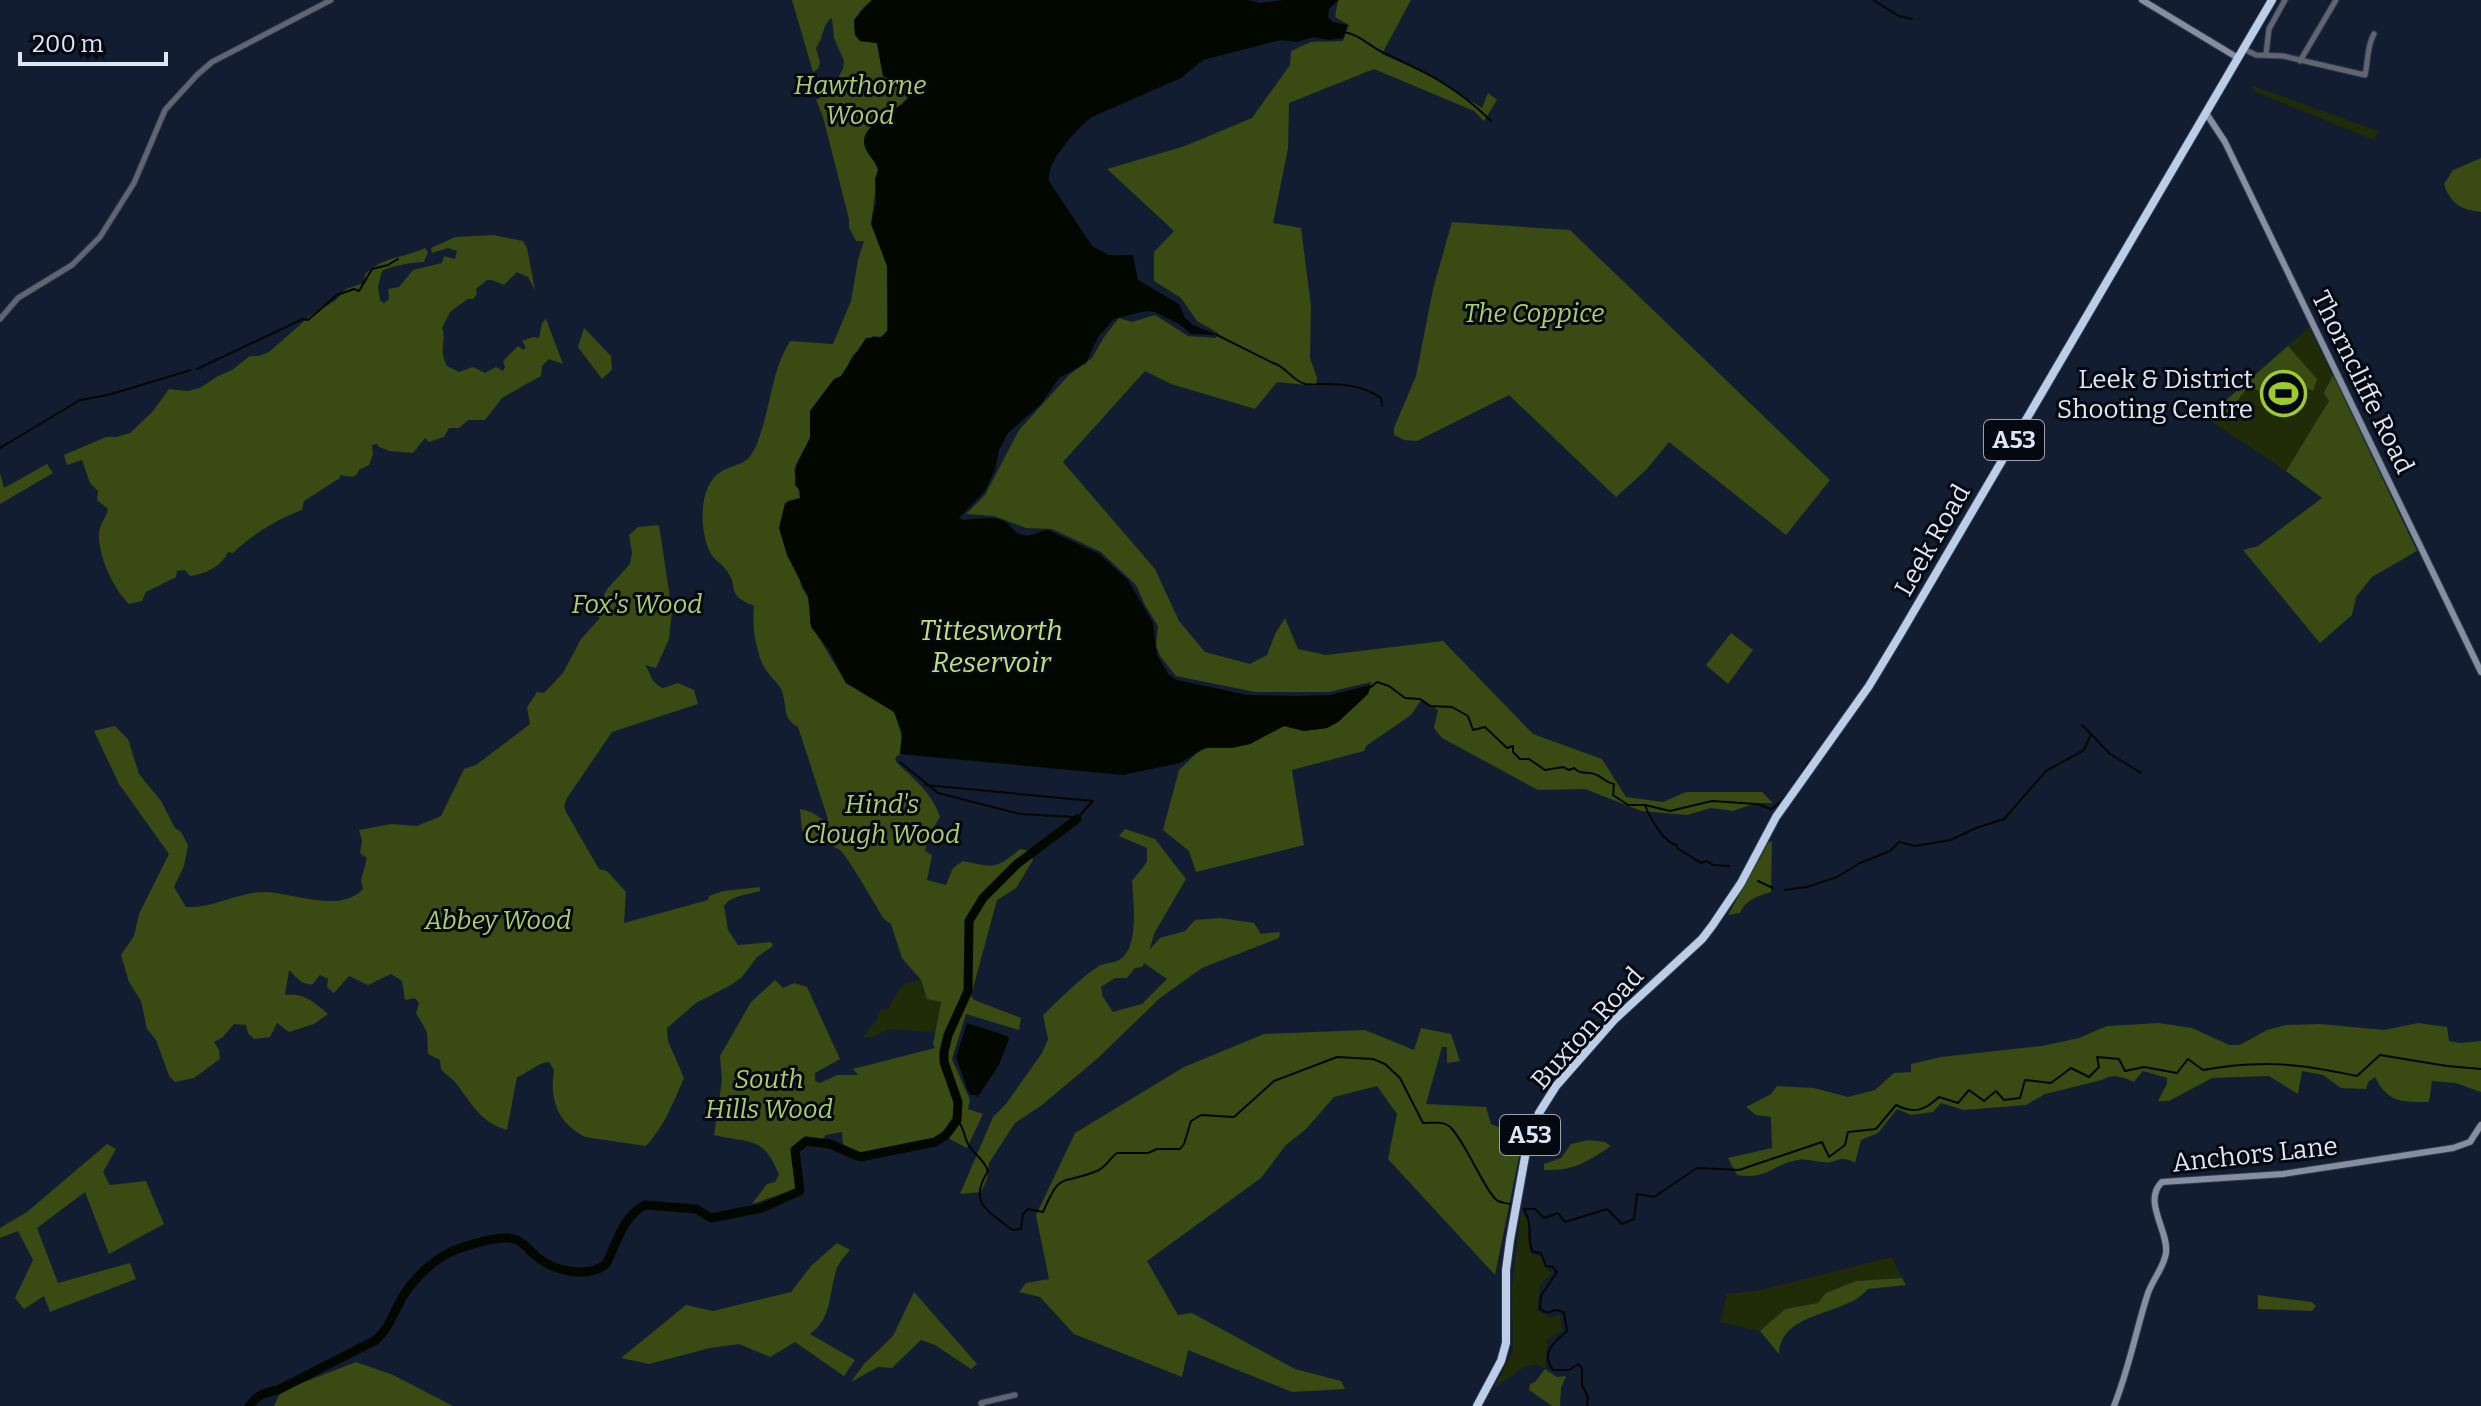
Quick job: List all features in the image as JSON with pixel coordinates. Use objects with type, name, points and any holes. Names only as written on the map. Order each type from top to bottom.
[{"type":"highway","name":"Leek Road","points":[[1712,926],[1741,883],[1776,817],[1877,673],[2272,0]]},
{"type":"highway","name":"Buxton Road","points":[[1477,1406],[1497,1370],[1506,1343],[1506,1270],[1510,1240],[1527,1146],[1539,1113],[1556,1086],[1614,1020],[1702,939],[1712,926]]},
{"type":"street","points":[[0,319],[18,298],[72,265],[100,237],[134,183],[165,110],[197,75],[212,62],[331,0]]},
{"type":"street","points":[[2142,0],[2238,58]]},
{"type":"street","points":[[2266,54],[2269,29],[2285,0]]},
{"type":"street","points":[[2300,61],[2336,0]]},
{"type":"street","points":[[2243,48],[2256,55],[2266,54],[2365,75],[2370,43],[2375,33]]},
{"type":"street","name":"Thorncliffe Road","points":[[2206,113],[2225,142],[2481,672]]},
{"type":"street","name":"Anchors Lane","points":[[2114,1406],[2148,1292],[2167,1252],[2155,1204],[2158,1185],[2166,1181],[2294,1173],[2453,1148],[2470,1142],[2481,1125]]},
{"type":"street","points":[[982,1406],[981,1403],[1015,1395]]},
{"type":"green space","name":"Hind's Clough Wood","points":[[792,0],[872,0],[856,18],[856,35],[860,41],[877,43],[883,76],[905,87],[910,95],[872,126],[866,149],[878,170],[871,224],[887,266],[887,333],[881,337],[873,336],[853,355],[842,376],[831,384],[810,411],[810,438],[794,470],[800,498],[787,501],[801,586],[810,601],[810,623],[846,683],[894,711],[902,737],[900,754],[895,758],[897,763],[927,794],[940,817],[929,835],[925,851],[932,855],[927,880],[946,885],[953,868],[963,861],[994,865],[1020,849],[1029,851],[1033,860],[1016,888],[997,900],[971,996],[974,1000],[1021,1018],[1019,1030],[966,1014],[952,1059],[970,1100],[968,1109],[983,1114],[967,1148],[940,1134],[932,1139],[861,1153],[843,1145],[842,1132],[826,1135],[823,1139],[806,1138],[794,1150],[796,1189],[752,1204],[767,1184],[775,1182],[779,1175],[773,1162],[754,1143],[714,1135],[722,1080],[720,1056],[751,1002],[775,980],[783,988],[794,983],[807,987],[840,1059],[815,1073],[815,1081],[820,1083],[837,1075],[858,1075],[853,1069],[935,1048],[933,1044],[941,1002],[927,999],[921,980],[902,958],[891,924],[884,919],[840,850],[813,840],[802,831],[800,809],[825,821],[828,819],[798,727],[789,720],[781,689],[762,663],[753,621],[754,606],[735,594],[730,576],[710,552],[704,532],[703,508],[708,486],[722,471],[751,455],[762,428],[779,365],[790,341],[833,344],[851,301],[864,241],[856,241],[849,227],[823,117],[816,100],[830,92],[843,69],[844,61],[834,38],[832,18],[826,24],[816,48],[820,62],[813,72]]},
{"type":"green space","points":[[1338,0],[1411,0],[1382,54],[1431,76],[1482,108],[1488,93],[1497,100],[1484,121],[1474,111],[1374,69],[1289,103],[1288,148],[1273,223],[1301,228],[1311,306],[1310,358],[1317,378],[1316,386],[1277,382],[1255,409],[1171,384],[1145,371],[1063,462],[1155,569],[1179,621],[1205,652],[1250,664],[1267,655],[1285,618],[1298,649],[1326,655],[1443,641],[1533,734],[1602,759],[1626,797],[1663,802],[1686,792],[1762,792],[1773,803],[1756,803],[1733,811],[1711,808],[1687,815],[1641,811],[1585,789],[1538,790],[1442,738],[1434,728],[1438,710],[1422,699],[1411,715],[1366,746],[1364,751],[1292,770],[1304,845],[1196,872],[1189,851],[1163,830],[1179,770],[1199,751],[1210,747],[1250,744],[1284,726],[1304,731],[1327,728],[1338,722],[1368,694],[1371,682],[1329,692],[1255,692],[1176,676],[1160,656],[1156,646],[1158,626],[1136,585],[1101,552],[1052,529],[1026,528],[994,516],[966,514],[985,495],[1019,430],[1069,375],[1092,358],[1119,318],[1132,322],[1155,315],[1188,336],[1216,338],[1218,333],[1197,321],[1181,298],[1154,281],[1154,252],[1174,231],[1107,169],[1185,146],[1252,118],[1290,65],[1291,51],[1311,42],[1343,41],[1349,25],[1335,17]]},
{"type":"green space","points":[[2253,86],[2378,131],[2374,140],[2253,91]]},
{"type":"green space","points":[[2481,158],[2481,212],[2457,204],[2444,184],[2453,170]]},
{"type":"green space","name":"The Coppice","points":[[1452,222],[1570,230],[1830,480],[1786,535],[1669,442],[1646,470],[1616,497],[1509,395],[1417,441],[1394,435],[1394,428],[1416,376],[1433,289]]},
{"type":"green space","points":[[493,235],[523,241],[535,290],[528,277],[517,272],[504,285],[487,280],[476,289],[473,299],[468,299],[450,312],[442,328],[443,355],[447,366],[459,372],[473,367],[485,373],[496,367],[503,371],[503,361],[518,346],[523,350],[526,348],[522,341],[539,338],[546,319],[563,364],[549,359],[542,366],[541,376],[502,398],[485,420],[468,420],[459,428],[449,428],[444,437],[429,442],[425,438],[413,453],[390,451],[377,444],[372,445],[369,465],[353,477],[340,475],[340,478],[304,501],[302,510],[265,528],[233,553],[228,552],[222,562],[212,569],[190,576],[185,570],[177,571],[176,577],[146,592],[142,601],[129,604],[112,581],[101,552],[99,533],[108,509],[97,500],[98,491],[90,483],[82,460],[67,465],[64,455],[106,437],[130,433],[153,411],[169,389],[187,391],[200,388],[250,356],[269,352],[346,289],[364,283],[365,274],[379,264],[425,248],[428,252],[424,262],[382,271],[378,287],[380,300],[384,303],[389,299],[388,289],[399,287],[413,270],[442,263],[444,256],[455,259],[457,251],[448,248],[432,253],[431,248],[455,237]]},
{"type":"green space","name":"Leek & District Shooting Centre","points":[[2309,327],[2338,387],[2286,471],[2206,418]]},
{"type":"green space","points":[[584,328],[611,356],[612,370],[602,379],[578,347]]},
{"type":"green space","points":[[2288,346],[2317,379],[2313,391],[2281,375],[2265,395],[2249,385],[2225,418],[2215,410]]},
{"type":"green space","points":[[2333,375],[2417,551],[2372,577],[2356,597],[2352,615],[2320,643],[2243,550],[2258,546],[2322,498],[2286,471],[2329,401],[2324,393]]},
{"type":"green space","points":[[47,464],[53,473],[0,504],[0,473],[4,488]]},
{"type":"green space","name":"Abbey Wood","points":[[659,525],[672,611],[669,639],[656,668],[645,665],[659,686],[663,688],[678,683],[694,690],[698,704],[612,732],[564,806],[599,869],[607,871],[626,892],[624,923],[708,900],[709,896],[723,891],[760,887],[760,891],[735,897],[724,906],[728,930],[738,945],[771,942],[773,946],[757,957],[742,977],[696,1003],[667,1028],[668,1041],[684,1078],[663,1122],[646,1146],[585,1137],[568,1125],[554,1101],[554,1070],[549,1062],[517,1077],[507,1130],[489,1122],[441,1069],[440,1060],[428,1054],[427,1032],[416,1013],[419,1003],[415,998],[405,1000],[402,981],[391,974],[368,985],[349,976],[334,993],[327,987],[328,979],[320,975],[313,984],[305,984],[289,970],[285,995],[303,997],[328,1014],[314,1024],[289,1032],[277,1023],[270,1037],[254,1039],[246,1025],[234,1024],[214,1042],[220,1059],[194,1078],[175,1082],[169,1076],[156,1040],[147,1029],[141,1001],[129,982],[121,955],[134,936],[139,914],[169,854],[119,784],[94,731],[115,726],[128,739],[139,774],[161,801],[188,845],[184,866],[174,887],[186,907],[257,892],[331,901],[354,896],[363,889],[361,880],[367,858],[360,853],[362,841],[359,830],[391,824],[417,826],[441,816],[464,769],[476,765],[530,724],[527,707],[537,692],[544,693],[563,673],[581,639],[600,618],[594,612],[608,588],[630,564],[629,535],[638,527]]},
{"type":"green space","points":[[1731,633],[1753,650],[1728,684],[1706,665]]},
{"type":"green space","points":[[1125,829],[1155,839],[1186,879],[1155,932],[1149,950],[1160,938],[1185,931],[1195,920],[1220,918],[1254,923],[1261,934],[1280,932],[1279,938],[1202,968],[1160,998],[1098,1058],[1042,1105],[1015,1123],[989,1163],[981,1192],[960,1194],[993,1117],[1006,1104],[1042,1053],[1048,1039],[1043,1015],[1075,984],[1096,968],[1119,960],[1130,946],[1134,924],[1132,881],[1147,862],[1147,848],[1119,836]],"holes":[[[1144,963],[1167,979],[1142,1004],[1113,1012],[1103,997],[1101,987],[1115,978],[1127,978]]]},
{"type":"green space","points":[[1772,841],[1771,892],[1749,902],[1740,913],[1728,915],[1768,843]]},
{"type":"green space","points":[[921,980],[923,991],[941,1001],[935,1032],[889,1029],[871,1038],[863,1037],[880,1011],[889,1008],[900,988]]},
{"type":"green space","points":[[2159,1023],[2192,1028],[2229,1045],[2240,1045],[2267,1030],[2286,1025],[2320,1024],[2384,1030],[2418,1023],[2447,1027],[2449,1041],[2481,1041],[2481,1092],[2456,1083],[2432,1081],[2429,1102],[2403,1101],[2385,1092],[2375,1077],[2368,1082],[2366,1089],[2341,1088],[2323,1075],[2302,1071],[2298,1094],[2269,1076],[2212,1078],[2169,1101],[2158,1101],[2167,1078],[2143,1071],[2134,1082],[2114,1076],[2045,1094],[2026,1105],[1964,1110],[1941,1103],[1933,1112],[1911,1115],[1897,1109],[1878,1133],[1861,1140],[1855,1163],[1846,1159],[1827,1162],[1798,1160],[1764,1174],[1748,1176],[1737,1175],[1728,1158],[1772,1148],[1771,1117],[1756,1115],[1746,1107],[1771,1094],[1777,1086],[1814,1088],[1848,1097],[1875,1090],[1894,1073],[1911,1072],[1911,1064],[1941,1057],[2042,1046],[2079,1038],[2107,1026]]},
{"type":"green space","points":[[1421,1028],[1451,1034],[1460,1061],[1447,1063],[1447,1047],[1442,1047],[1426,1104],[1486,1107],[1491,1124],[1523,1137],[1495,1275],[1388,1159],[1397,1114],[1377,1086],[1334,1097],[1306,1129],[1286,1145],[1261,1178],[1147,1261],[1178,1315],[1192,1313],[1295,1369],[1341,1381],[1345,1389],[1292,1392],[1188,1350],[1182,1377],[1074,1334],[1040,1297],[1019,1292],[1026,1283],[1049,1279],[1036,1215],[1075,1133],[1184,1067],[1264,1034],[1365,1030],[1414,1050]]},
{"type":"green space","points":[[1588,1140],[1611,1146],[1580,1164],[1544,1170],[1544,1164],[1561,1158],[1571,1144]]},
{"type":"green space","points":[[107,1144],[116,1149],[103,1172],[110,1185],[146,1181],[164,1224],[109,1254],[85,1192],[37,1228],[58,1283],[130,1263],[136,1279],[50,1312],[44,1296],[24,1309],[15,1298],[33,1260],[18,1231],[0,1238],[0,1228],[27,1212]]},
{"type":"green space","points":[[1521,1212],[1528,1223],[1529,1252],[1541,1257],[1546,1269],[1553,1273],[1540,1285],[1537,1310],[1550,1317],[1560,1315],[1562,1331],[1547,1340],[1545,1369],[1537,1364],[1524,1367],[1494,1388],[1513,1351],[1512,1286]]},
{"type":"green space","points":[[837,1243],[850,1250],[837,1268],[826,1313],[810,1334],[855,1360],[844,1376],[795,1342],[770,1357],[739,1344],[649,1364],[621,1358],[686,1305],[713,1311],[791,1292],[811,1266]]},
{"type":"green space","points":[[1892,1257],[1902,1278],[1856,1281],[1818,1303],[1785,1309],[1760,1331],[1720,1322],[1727,1294],[1761,1290]]},
{"type":"green space","points":[[1902,1278],[1906,1285],[1868,1289],[1845,1305],[1802,1321],[1782,1340],[1779,1354],[1760,1331],[1785,1309],[1818,1303],[1826,1293],[1856,1281]]},
{"type":"green space","points":[[914,1292],[977,1364],[971,1369],[935,1345],[921,1340],[892,1368],[878,1367],[851,1382],[864,1364],[893,1336]]},
{"type":"green space","points":[[2258,1295],[2312,1302],[2316,1306],[2312,1311],[2258,1309]]},
{"type":"green space","points":[[356,1362],[393,1375],[453,1406],[274,1406],[281,1391]]},
{"type":"green space","points":[[1545,1369],[1557,1377],[1566,1376],[1561,1388],[1560,1406],[1552,1406],[1529,1390],[1530,1384]]},
{"type":"water","name":"Tittesworth Reservoir","points":[[872,0],[1248,0],[1260,3],[1339,0],[1329,9],[1328,17],[1333,22],[1347,25],[1343,38],[1329,40],[1314,37],[1297,42],[1281,40],[1203,60],[1181,78],[1092,117],[1064,146],[1052,165],[1049,181],[1092,246],[1109,255],[1133,255],[1138,280],[1179,304],[1185,318],[1193,325],[1217,335],[1191,334],[1155,312],[1146,311],[1114,319],[1098,337],[1086,363],[1059,378],[1041,404],[1008,433],[985,491],[959,518],[1002,520],[1023,535],[1048,530],[1099,554],[1128,580],[1153,623],[1157,655],[1169,675],[1177,680],[1247,695],[1330,695],[1371,685],[1368,694],[1338,722],[1327,728],[1304,731],[1284,726],[1250,744],[1205,748],[1180,763],[1123,775],[900,754],[902,732],[894,712],[846,683],[829,650],[811,627],[808,596],[787,555],[779,528],[785,503],[800,498],[800,490],[795,485],[796,465],[810,438],[810,411],[834,379],[841,376],[866,338],[881,337],[888,330],[887,266],[871,224],[878,170],[866,150],[864,139],[873,125],[910,95],[905,87],[883,76],[877,43],[860,41],[855,35],[854,20]]},
{"type":"water","points":[[967,1023],[1009,1039],[999,1065],[977,1098],[968,1091],[956,1057]]},
{"type":"waterway","points":[[1873,0],[1899,16],[1912,19]]},
{"type":"waterway","points":[[1344,32],[1440,81],[1466,98],[1491,121]]},
{"type":"waterway","points":[[197,369],[303,319],[308,320],[337,295],[354,289],[359,291],[372,269],[398,259]]},
{"type":"waterway","points":[[1217,335],[1278,365],[1300,382],[1361,388],[1381,398],[1382,406]]},
{"type":"waterway","points":[[0,448],[80,400],[108,395],[191,370]]},
{"type":"waterway","points":[[1371,687],[1377,682],[1389,686],[1405,698],[1420,699],[1430,706],[1452,707],[1468,716],[1473,730],[1485,727],[1507,748],[1513,746],[1513,752],[1520,759],[1529,759],[1545,770],[1563,767],[1594,774],[1614,784],[1613,795],[1628,805],[1645,805]]},
{"type":"waterway","points":[[1785,890],[1807,887],[1837,877],[1860,863],[1890,851],[1899,842],[1915,846],[1951,840],[2004,819],[2046,771],[2084,750],[2091,734],[2082,725]]},
{"type":"waterway","points":[[2092,735],[2109,753],[2141,773]]},
{"type":"waterway","points":[[1729,866],[1713,865],[1707,861],[1701,863],[1677,848],[1658,829],[1645,805],[1670,811],[1712,801],[1757,804],[1771,809],[1788,793],[1810,760]]},
{"type":"waterway","points":[[900,762],[938,793],[1020,814],[1074,817]]},
{"type":"waterway","points":[[925,785],[1093,801]]},
{"type":"waterway","points":[[1079,816],[1092,802]]},
{"type":"waterway","points":[[249,1406],[262,1395],[278,1390],[376,1340],[414,1282],[435,1262],[456,1250],[510,1238],[551,1266],[580,1272],[598,1269],[606,1264],[625,1223],[645,1205],[696,1209],[711,1218],[762,1208],[800,1191],[795,1150],[806,1141],[830,1144],[860,1157],[935,1142],[946,1135],[957,1120],[958,1102],[944,1062],[944,1052],[948,1035],[968,991],[969,921],[983,898],[1017,864],[1077,819]]},
{"type":"waterway","points":[[1758,881],[1773,888]]},
{"type":"waterway","points":[[1524,1209],[1535,1209],[1544,1218],[1558,1213],[1565,1222],[1607,1209],[1622,1224],[1634,1219],[1637,1194],[1654,1197],[1697,1168],[1739,1170],[1822,1142],[1829,1157],[1845,1145],[1848,1132],[1876,1129],[1896,1105],[1919,1110],[1939,1097],[1958,1103],[1969,1090],[1984,1101],[1996,1091],[2004,1100],[2020,1098],[2025,1080],[2051,1083],[2071,1068],[2089,1077],[2099,1067],[2097,1057],[2119,1059],[2125,1071],[2144,1067],[2177,1073],[2188,1059],[2203,1070],[2281,1064],[2357,1076],[2380,1055],[2481,1069]]},
{"type":"waterway","points":[[957,1120],[970,1148],[988,1171],[980,1191],[983,1205],[1012,1230],[1021,1229],[1023,1214],[1028,1209],[1043,1212],[1054,1190],[1063,1181],[1100,1170],[1117,1153],[1180,1149],[1191,1121],[1201,1115],[1234,1117],[1274,1081],[1337,1057],[1373,1059],[1385,1064],[1400,1078],[1423,1123],[1440,1123],[1455,1132],[1493,1197],[1511,1204]]},
{"type":"waterway","points":[[1524,1210],[1533,1252],[1541,1253],[1546,1266],[1553,1267],[1557,1272],[1541,1296],[1540,1309],[1564,1313],[1567,1331],[1550,1348],[1549,1364],[1553,1370],[1569,1370],[1578,1364],[1582,1368],[1587,1406]]},
{"type":"place","name":"Leek & District Shooting Centre","points":[[2284,394]]},
{"type":"park label","name":"Hawthorne Wood","points":[[860,100]]},
{"type":"park label","name":"Fox's Wood","points":[[637,604]]},
{"type":"park label","name":"South Hills Wood","points":[[769,1094]]}]
